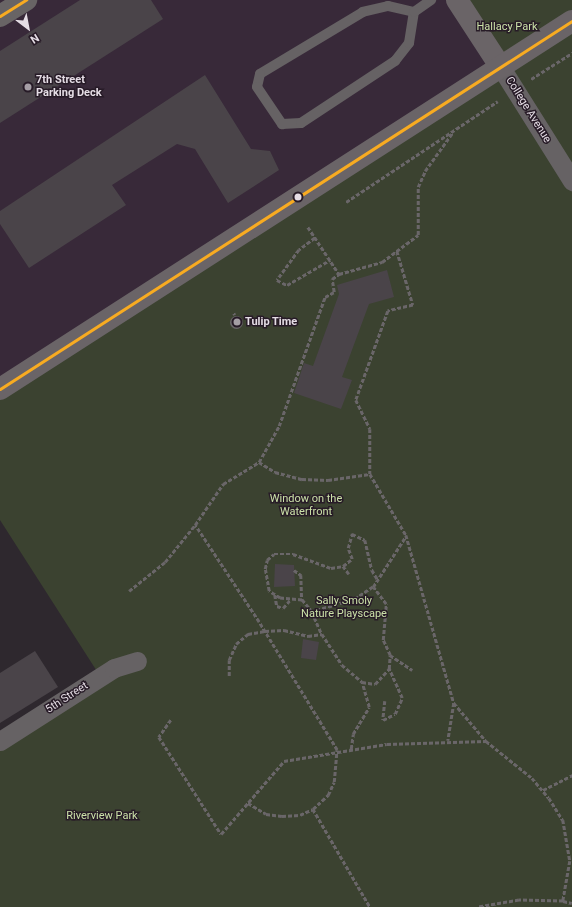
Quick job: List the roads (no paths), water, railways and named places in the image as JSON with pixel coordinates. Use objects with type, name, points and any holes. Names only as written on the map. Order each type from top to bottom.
[{"type":"main road","points":[[0,16],[26,0]]},
{"type":"street","name":"College Avenue","points":[[457,0],[515,89],[572,181]]},
{"type":"street","points":[[0,389],[500,66],[572,22]]},
{"type":"street","name":"5th Street","points":[[0,741],[114,668],[137,661]]},
{"type":"lane","points":[[414,12],[388,6],[363,12],[260,74],[257,87],[282,124],[301,123],[395,61],[410,43],[414,12],[431,0]]},
{"type":"place","name":"7th Street Parking Deck","points":[[28,87]]},
{"type":"place","name":"Tulip Time","points":[[237,322]]},
{"type":"park label","name":"Hallacy Park","points":[[507,27]]},
{"type":"park label","name":"Window on the Waterfront","points":[[306,506]]},
{"type":"park label","name":"Sally Smoly Nature Playscape","points":[[344,608]]},
{"type":"park label","name":"Riverview Park","points":[[102,816]]}]
